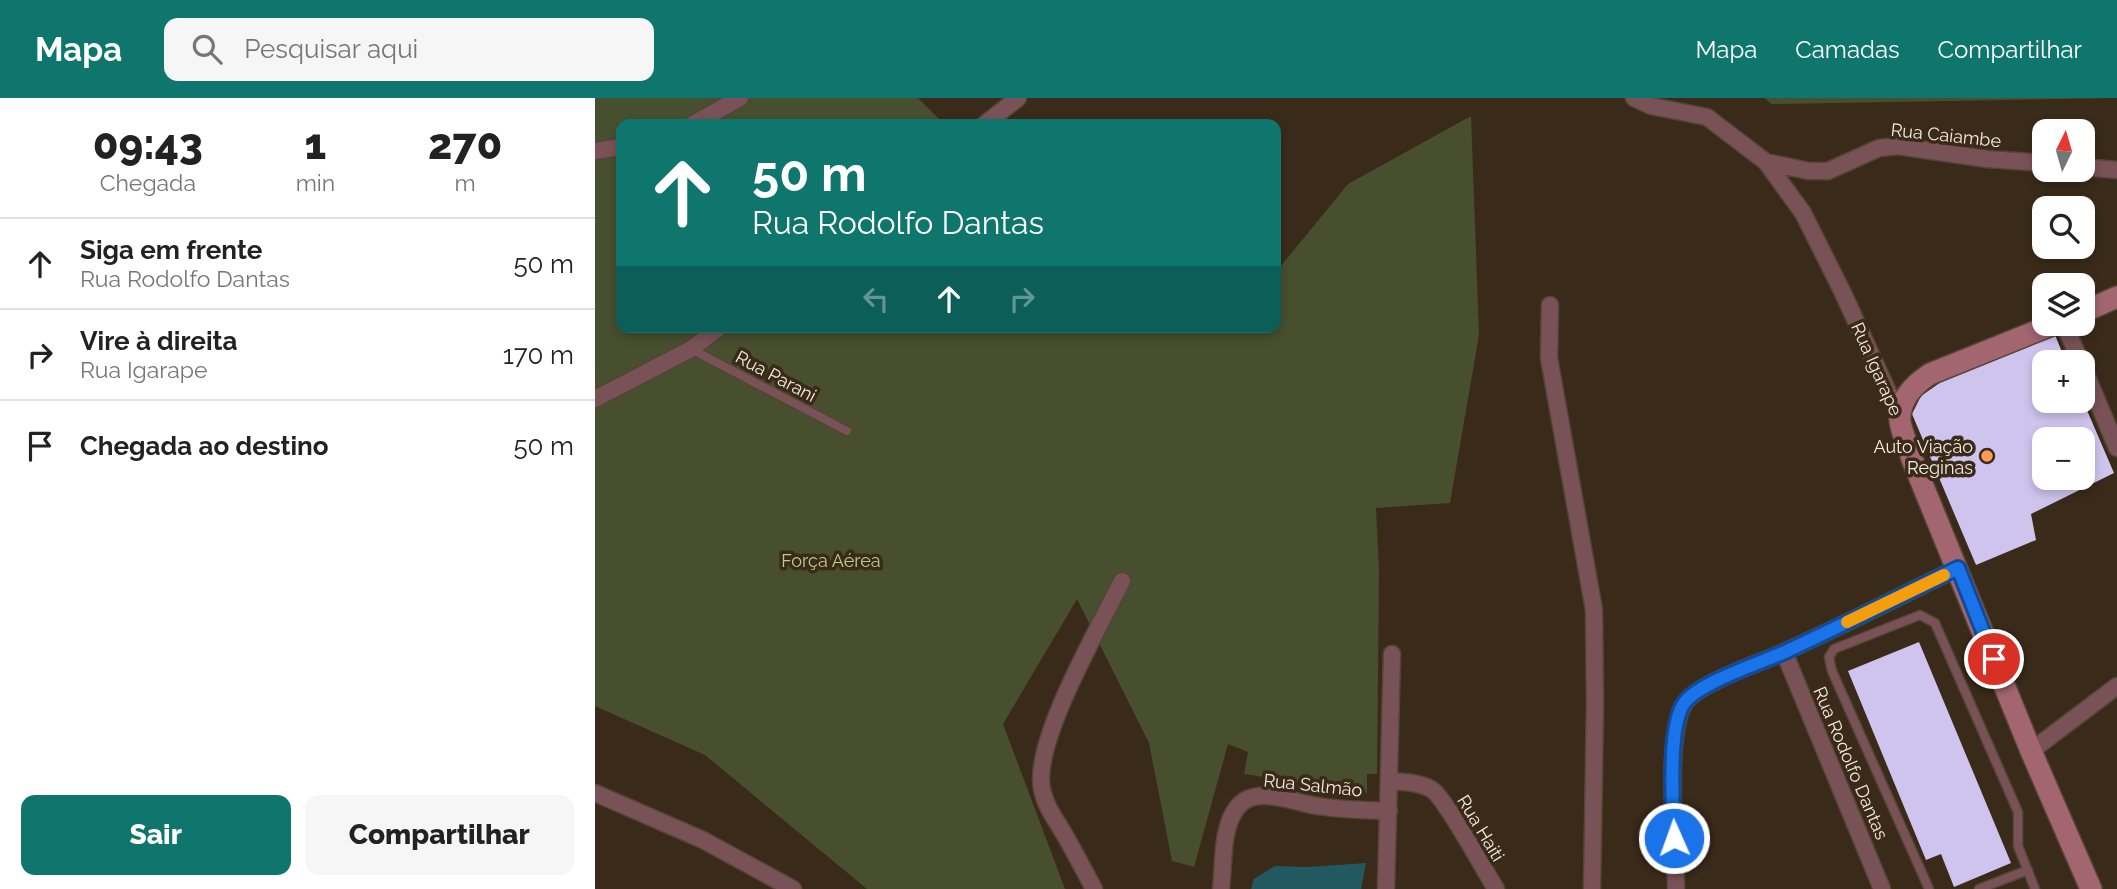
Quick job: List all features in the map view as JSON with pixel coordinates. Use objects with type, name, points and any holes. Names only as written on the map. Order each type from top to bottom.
[{"type":"main road","points":[[2095,307],[2117,297]]},
{"type":"main road","points":[[1899,416],[1909,392],[1930,374],[2032,333]]},
{"type":"main road","name":"Rua Igarape","points":[[1899,416],[1912,459],[2031,751],[2091,889]]},
{"type":"street","points":[[702,119],[740,98]]},
{"type":"street","points":[[991,119],[1018,98]]},
{"type":"street","name":"Rua Igarape","points":[[1634,98],[1651,106],[1707,117],[1766,162],[1803,213],[1899,416]]},
{"type":"street","name":"Rua Caiambe","points":[[1766,162],[1809,172],[1828,171],[1879,148],[1898,146],[1987,159],[2032,162]]},
{"type":"street","points":[[595,151],[616,148]]},
{"type":"street","points":[[2095,168],[2117,170]]},
{"type":"street","points":[[1550,305],[1549,358],[1594,610],[1594,886]]},
{"type":"street","points":[[595,399],[691,349],[712,333]]},
{"type":"street","points":[[2095,393],[2113,431],[2117,448]]},
{"type":"street","points":[[1676,889],[1673,792],[1675,735],[1677,721],[1685,702],[1706,687],[1958,568]]},
{"type":"street","points":[[1094,889],[1049,809],[1042,790],[1040,771],[1043,753],[1072,682],[1122,581]]},
{"type":"street","name":"Rua Rodolfo Dantas","points":[[1784,652],[1882,889]]},
{"type":"street","points":[[1385,889],[1392,654]]},
{"type":"street","points":[[2031,751],[2117,686]]},
{"type":"street","name":"Rua Haiti","points":[[1389,781],[1418,784],[1434,790],[1448,808],[1496,889]]},
{"type":"street","points":[[595,793],[703,840],[793,889]]},
{"type":"street","name":"Rua Salmão","points":[[1221,889],[1230,822],[1236,809],[1251,798],[1268,796],[1318,806],[1389,811]]},
{"type":"lane","name":"Rua Parani","points":[[691,349],[847,431]]},
{"type":"lane","points":[[1929,889],[1832,671],[1829,657],[1834,649],[1920,615],[1935,623],[2018,813],[2018,846],[2035,889]]},
{"type":"lane","points":[[1979,889],[2028,870]]},
{"type":"green space","name":"Força Aérea","points":[[595,98],[918,98],[939,119],[616,119],[616,333],[1281,333],[1281,266],[1348,184],[1471,116],[1479,335],[1450,503],[1376,508],[1379,571],[1377,774],[1367,774],[1367,793],[1244,774],[1248,752],[1228,744],[1194,867],[1172,861],[1149,743],[1077,599],[1003,724],[1065,889],[867,889],[705,755],[595,706]]},
{"type":"green space","points":[[1765,98],[2117,98],[1771,104]]},
{"type":"water","points":[[1366,863],[1361,889],[1251,889],[1254,879],[1275,866]]},
{"type":"building","name":"Auto Viação Reginas","points":[[2055,336],[2061,350],[2032,350],[2032,413],[2088,413],[2094,427],[2032,427],[2032,490],[2080,490],[2031,514],[2036,540],[1976,565],[1912,414],[1921,396],[1941,382]]},
{"type":"building","name":"Auto Viação Reginas","points":[[2095,429],[2114,473],[2095,482]]},
{"type":"building","points":[[1919,642],[2011,863],[1954,887],[1941,854],[1926,860],[1848,671]]},
{"type":"slow traffic","points":[[1847,622],[1944,575]]},
{"type":"place","name":"Auto Viação Reginas","points":[[1987,456]]},
{"type":"route","points":[[1674,838],[1673,792],[1677,721],[1685,702],[1706,687],[1958,568],[1994,659]]}]
